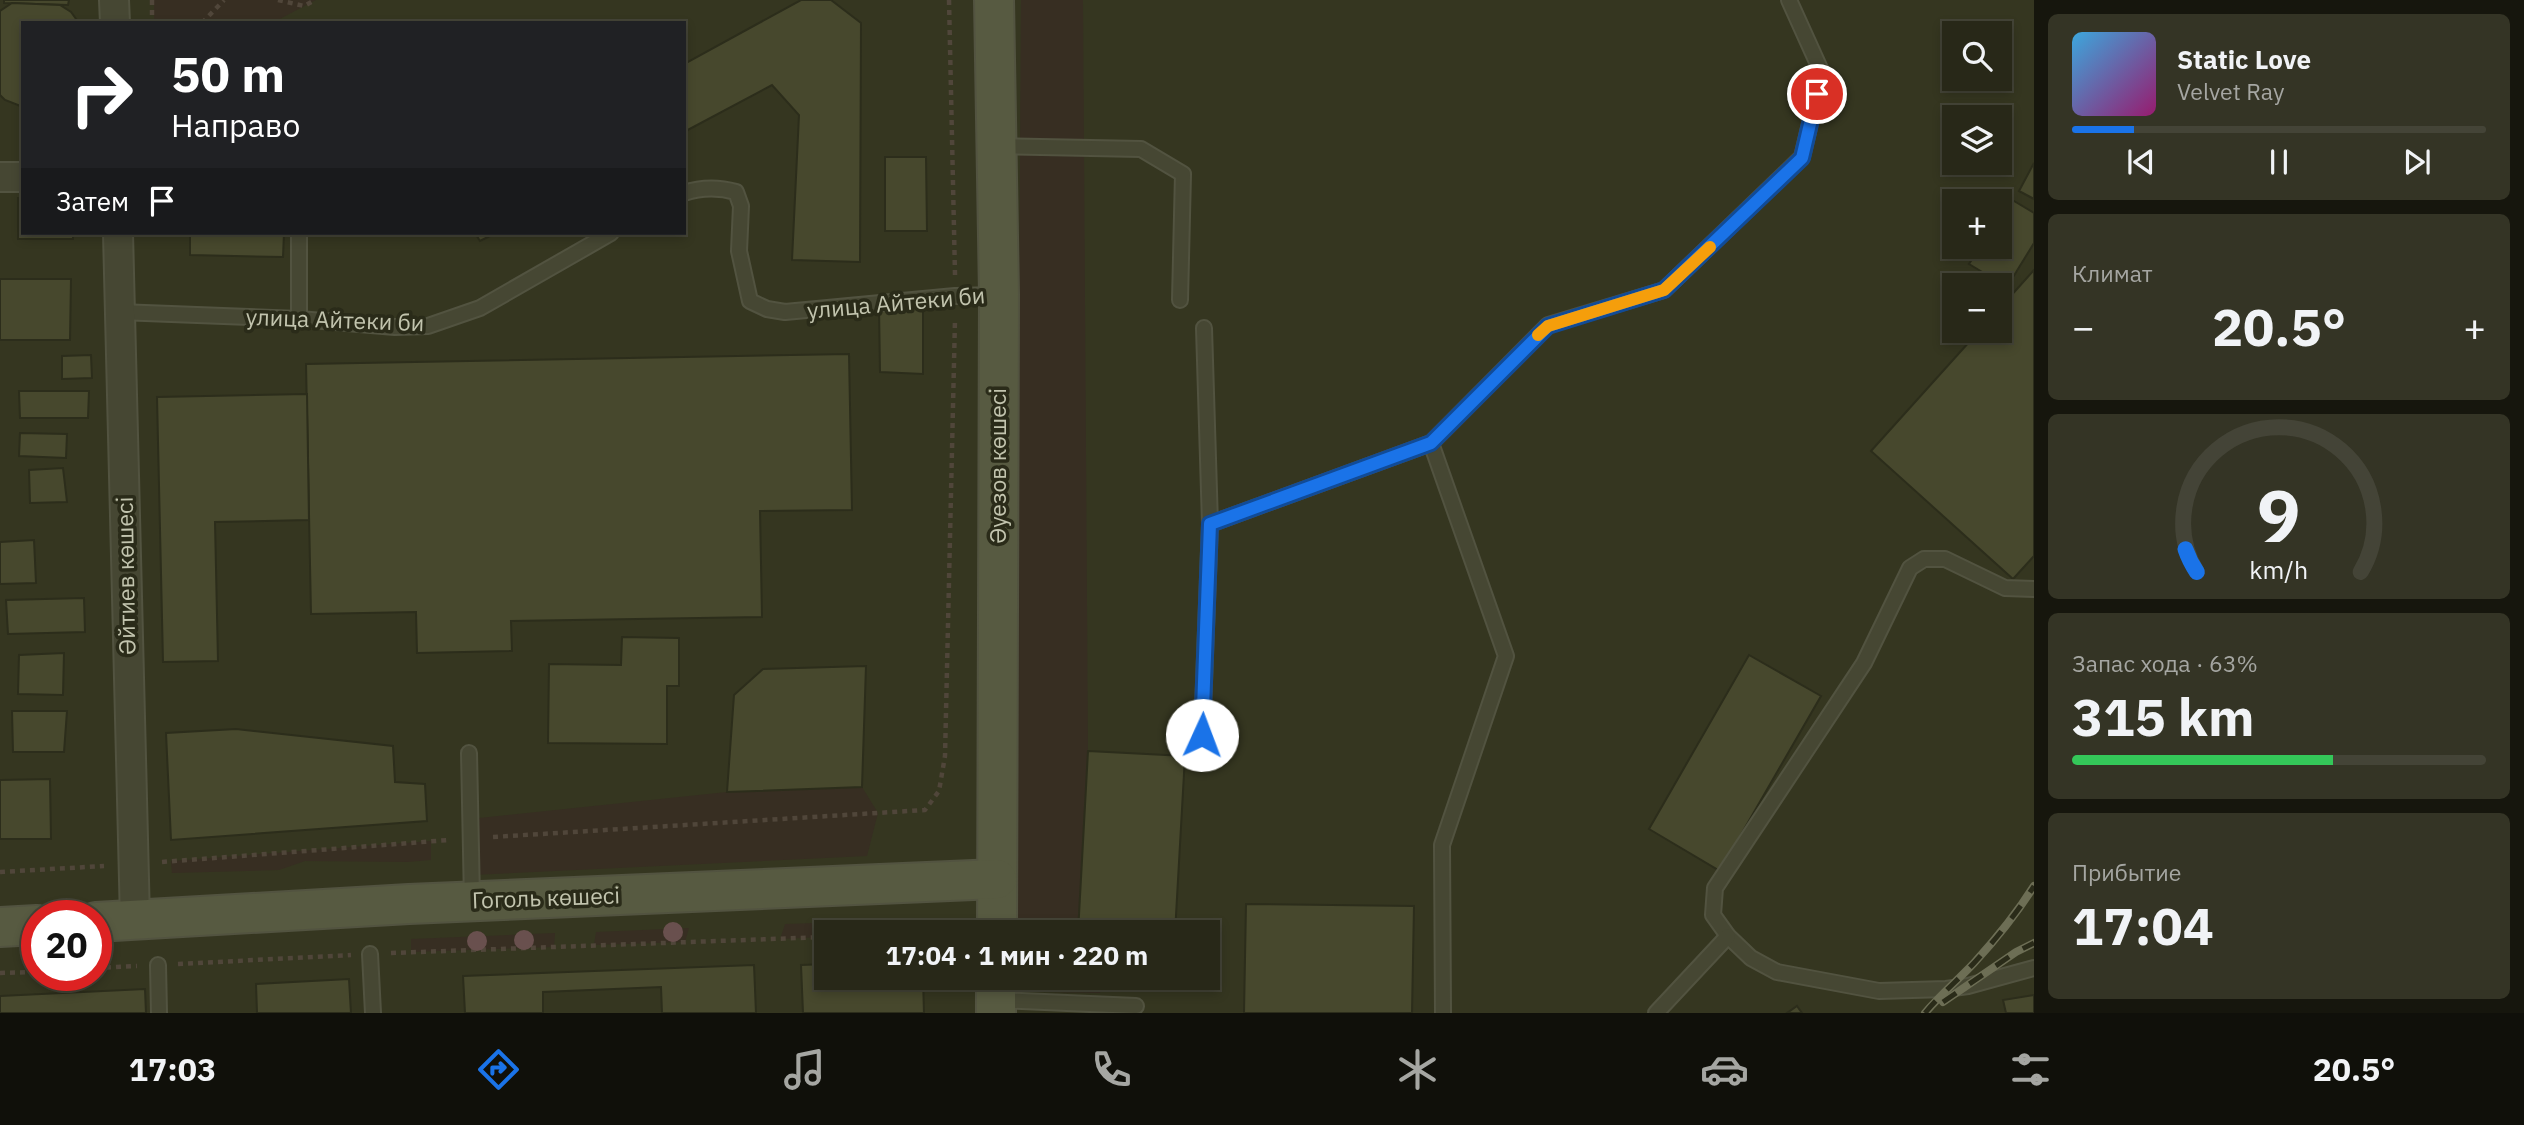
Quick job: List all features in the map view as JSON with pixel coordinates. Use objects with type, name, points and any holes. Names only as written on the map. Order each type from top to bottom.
[{"type":"main road","name":"Әуезов көшесі","points":[[994,0],[999,295],[997,920]]},
{"type":"main road","name":"Гоголь көшесі","points":[[112,921],[472,901],[997,879]]},
{"type":"main road","points":[[0,927],[21,926]]},
{"type":"street","points":[[114,0],[115,21]]},
{"type":"street","points":[[0,177],[21,177]]},
{"type":"street","name":"Әйтиев көшесі","points":[[118,235],[135,920]]},
{"type":"lane","points":[[1210,524],[1431,443],[1548,326],[1664,290],[1802,158],[1822,73],[1790,0]]},
{"type":"lane","points":[[995,146],[1140,149],[1183,174],[1180,300]]},
{"type":"lane","name":"улица Айтеки би","points":[[686,192],[695,189],[720,188],[736,192],[741,206],[739,251],[750,301],[767,309],[785,312],[955,296],[999,295]]},
{"type":"lane","points":[[299,235],[299,319]]},
{"type":"lane","name":"улица Айтеки би","points":[[119,312],[299,319],[395,327],[428,326],[480,308],[608,235]]},
{"type":"lane","points":[[1202,735],[1210,524],[1204,328]]},
{"type":"lane","points":[[1431,443],[1506,656],[1442,845],[1443,1013]]},
{"type":"lane","points":[[2034,589],[2005,588],[1945,559],[1924,559],[1910,568],[1864,663],[1715,888],[1713,915],[1728,936],[1751,958],[1777,972],[1879,990],[1968,986],[2034,968]]},
{"type":"lane","points":[[469,753],[472,901]]},
{"type":"lane","points":[[1656,1013],[1728,936]]},
{"type":"lane","points":[[370,954],[373,1013]]},
{"type":"lane","points":[[158,965],[159,1013]]},
{"type":"lane","points":[[996,997],[1136,1006]]},
{"type":"path","points":[[152,0],[152,21]]},
{"type":"path","points":[[204,21],[224,0]]},
{"type":"path","points":[[278,0],[304,6],[315,0]]},
{"type":"path","points":[[925,810],[939,792],[945,756],[955,296],[949,0]]},
{"type":"path","points":[[112,967],[370,954],[814,937]]},
{"type":"path","points":[[0,973],[21,972]]},
{"type":"shaded area","points":[[154,0],[316,0],[276,21],[154,21]]},
{"type":"shaded area","points":[[1021,0],[1083,0],[1088,751],[1079,920],[1015,920]]},
{"type":"shaded area","points":[[862,787],[878,813],[867,856],[472,875],[470,819],[727,792]]},
{"type":"shaded area","points":[[431,841],[431,860],[305,861],[279,870],[172,873],[171,861]]},
{"type":"shaded area","points":[[814,923],[814,938],[780,939],[785,924]]},
{"type":"shaded area","points":[[689,928],[685,942],[594,945],[596,932]]},
{"type":"shaded area","points":[[555,933],[554,947],[411,952],[411,939]]},
{"type":"shaded area","points":[[1046,990],[1100,990],[1100,993]]},
{"type":"building","points":[[4,0],[69,0],[68,5],[4,3]]},
{"type":"building","points":[[801,0],[831,0],[861,23],[860,262],[792,260],[799,115],[772,85],[686,131],[686,63]]},
{"type":"building","points":[[12,3],[60,5],[71,12],[78,21],[21,21],[21,106],[0,95],[0,11]]},
{"type":"building","points":[[885,157],[926,157],[927,231],[885,231]]},
{"type":"building","points":[[2034,163],[2034,199],[2019,191]]},
{"type":"building","points":[[18,198],[21,198],[21,235],[73,235],[73,239],[18,239]]},
{"type":"building","points":[[2012,200],[2034,213],[2034,243],[2012,279],[2012,273],[1984,273],[1969,264],[1972,259],[2012,259]]},
{"type":"building","points":[[190,235],[284,235],[283,257],[190,255]]},
{"type":"building","points":[[476,235],[492,235],[480,241]]},
{"type":"building","points":[[2034,270],[2034,556],[2013,579],[1871,451],[1968,343],[2012,343],[2012,295]]},
{"type":"building","points":[[0,279],[71,279],[70,340],[0,340]]},
{"type":"building","points":[[923,306],[923,374],[880,372],[879,307]]},
{"type":"building","points":[[849,354],[852,510],[760,511],[762,617],[511,621],[512,651],[417,653],[416,612],[311,614],[306,364]]},
{"type":"building","points":[[91,355],[92,378],[62,379],[62,356]]},
{"type":"building","points":[[19,391],[89,391],[88,418],[20,418]]},
{"type":"building","points":[[307,394],[309,520],[215,522],[218,661],[163,662],[157,397]]},
{"type":"building","points":[[20,433],[67,434],[66,458],[19,456]]},
{"type":"building","points":[[63,468],[67,502],[30,503],[29,470]]},
{"type":"building","points":[[34,540],[36,583],[0,584],[0,542]]},
{"type":"building","points":[[84,598],[85,632],[8,634],[6,600]]},
{"type":"building","points":[[622,637],[679,638],[679,686],[667,686],[667,744],[548,743],[549,664],[621,665]]},
{"type":"building","points":[[64,653],[63,695],[18,694],[19,655]]},
{"type":"building","points":[[1749,655],[1821,696],[1720,871],[1649,829]]},
{"type":"building","points":[[866,666],[862,787],[727,792],[734,695],[763,669]]},
{"type":"building","points":[[12,711],[67,711],[64,752],[13,752]]},
{"type":"building","points":[[236,729],[393,746],[395,782],[425,784],[427,821],[171,840],[166,733]]},
{"type":"building","points":[[1088,751],[1185,756],[1176,920],[1079,920]]},
{"type":"building","points":[[50,779],[51,839],[0,839],[0,780]]},
{"type":"building","points":[[1246,904],[1414,906],[1412,1013],[1244,1013]]},
{"type":"building","points":[[814,964],[814,990],[923,990],[924,1013],[803,1013],[801,965]]},
{"type":"building","points":[[754,965],[756,1013],[662,1013],[661,987],[543,992],[543,1013],[465,1013],[463,976]]},
{"type":"building","points":[[349,979],[351,1013],[257,1013],[256,984]]},
{"type":"building","points":[[145,989],[146,1013],[0,1013],[0,996]]},
{"type":"building","points":[[2034,995],[2034,1013],[2006,1013],[2003,1000]]},
{"type":"building","points":[[1797,1006],[1802,1013],[1787,1013]]},
{"type":"railway","points":[[1925,1013],[1990,945],[2034,886]]},
{"type":"railway","points":[[1943,1002],[2016,952],[2034,943]]},
{"type":"slow traffic","points":[[1538,335],[1548,326],[1664,290],[1710,247]]},
{"type":"route","points":[[1202,735],[1210,524],[1431,443],[1548,326],[1664,290],[1802,158],[1817,94]]}]
